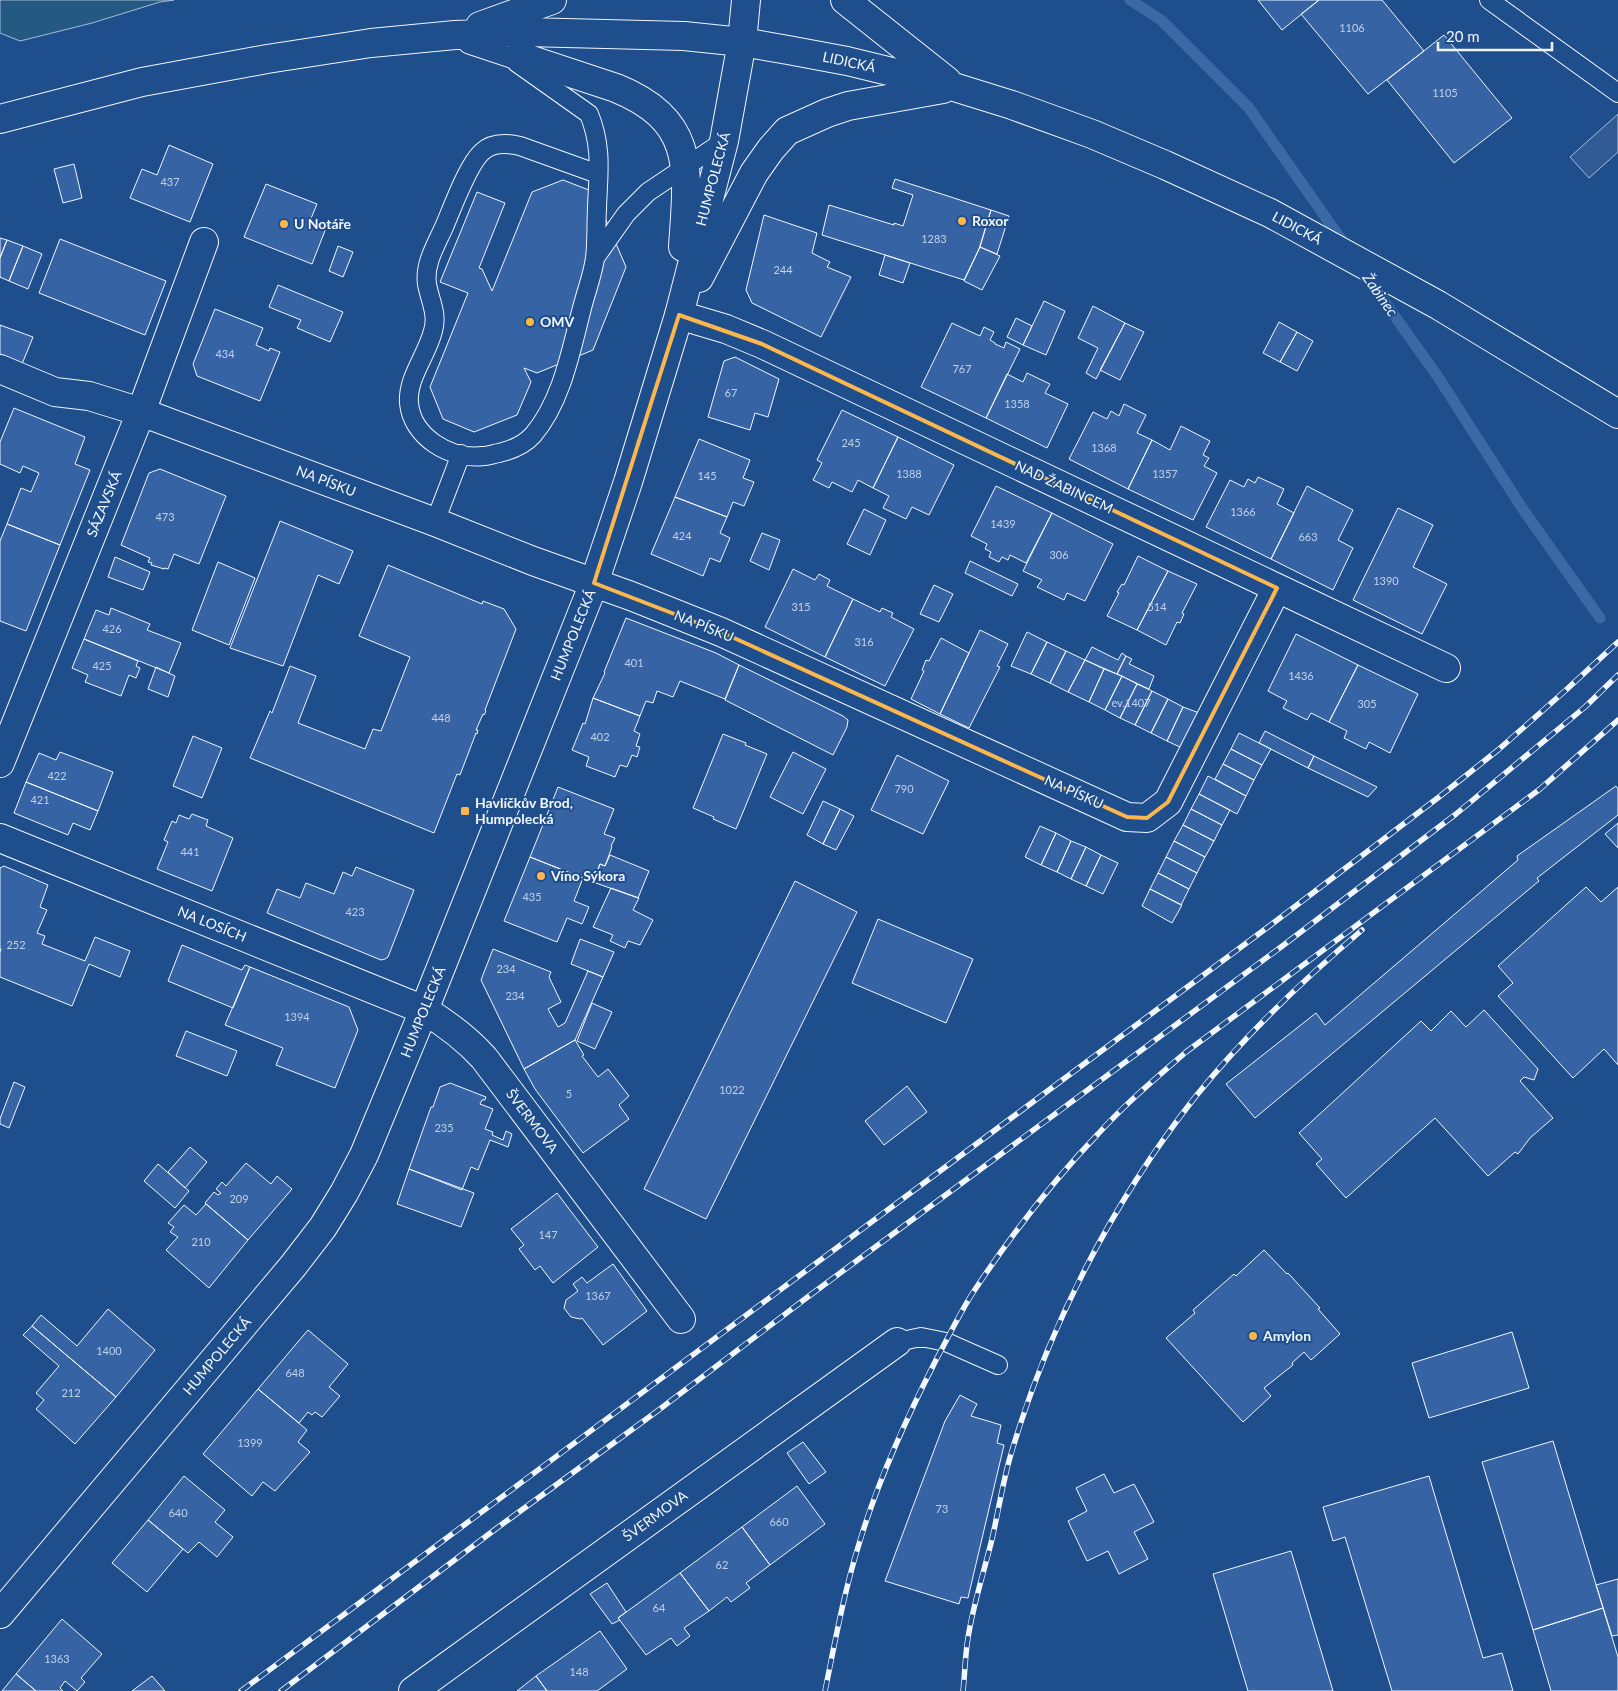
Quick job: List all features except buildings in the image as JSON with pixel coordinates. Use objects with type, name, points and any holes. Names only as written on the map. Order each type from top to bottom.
[{"type":"main road","points":[[0,119],[142,82],[267,58],[371,43],[455,35],[552,0]]},
{"type":"main road","name":"HUMPOLECKÁ","points":[[0,1614],[293,1266],[323,1227],[364,1155],[424,1010],[594,583],[628,482],[679,315],[724,141],[742,42],[746,0]]},
{"type":"main road","name":"LIDICKÁ","points":[[846,0],[954,86]]},
{"type":"main road","name":"LIDICKÁ","points":[[455,35],[526,32],[684,36],[742,42],[847,61],[954,86],[1092,134],[1270,213],[1438,304],[1618,414]]},
{"type":"main road","points":[[455,35],[497,48]]},
{"type":"main road","name":"HUMPOLECKÁ","points":[[497,48],[633,95],[646,102],[663,116],[672,129],[681,147],[686,167],[687,192],[679,315]]},
{"type":"main road","name":"LIDICKÁ","points":[[787,132],[827,113],[848,106],[954,86]]},
{"type":"main road","name":"HUMPOLECKÁ","points":[[679,315],[754,173],[771,149],[787,132]]},
{"type":"main road","name":"SÁZAVSKÁ","points":[[0,763],[141,412],[204,242]]},
{"type":"main road","name":"NAD ŽABINCEM","points":[[679,315],[726,329],[762,344],[1446,668]]},
{"type":"main road","name":"NA PÍSKU","points":[[0,369],[55,392],[89,396],[141,412],[722,632],[1127,817],[1147,818],[1168,802],[1277,588]]},
{"type":"main road","name":"NA LOSÍCH","points":[[0,838],[424,1010]]},
{"type":"main road","name":"ŠVERMOVA","points":[[424,1010],[447,1024],[468,1041],[484,1058],[681,1319]]},
{"type":"main road","name":"ŠVERMOVA","points":[[413,1691],[897,1342]]},
{"type":"lane","points":[[1489,0],[1618,93]]},
{"type":"lane","points":[[497,48],[589,114],[594,127],[599,153],[595,258],[564,378],[546,417],[532,436],[514,449],[482,456],[461,454],[430,442],[422,434],[413,419],[409,402],[411,386],[434,331],[435,313],[427,284],[427,270],[432,254],[472,165],[482,152],[495,145],[508,143],[598,174]]},
{"type":"lane","points":[[595,258],[626,214],[648,192],[724,141]]},
{"type":"lane","points":[[435,522],[461,454]]},
{"type":"lane","points":[[897,1342],[920,1337],[946,1342],[998,1365]]},
{"type":"highlighted area","points":[[679,315],[762,344],[1277,588],[1168,802],[1147,818],[1127,817],[721,632],[594,583]]},
{"type":"shaded area","points":[[0,0],[174,0],[160,2],[92,23],[20,41],[0,33]]},
{"type":"shaded area","points":[[1618,114],[1618,152],[1589,178],[1570,157]]},
{"type":"waterway","name":"Žabinec","points":[[1130,0],[1161,20],[1249,108],[1345,245]]},
{"type":"waterway","name":"Žabinec","points":[[1364,273],[1438,377],[1524,511],[1600,618]]},
{"type":"railway","points":[[241,1691],[1268,927],[1439,797],[1498,750],[1618,642]]},
{"type":"railway","points":[[281,1691],[497,1528],[1281,947],[1456,814],[1585,707],[1618,675]]},
{"type":"railway","points":[[825,1691],[844,1599],[859,1544],[884,1473],[903,1427],[936,1360],[971,1296],[1004,1248],[1049,1189],[1119,1112],[1186,1052],[1540,789],[1618,720]]},
{"type":"railway","points":[[963,1691],[970,1626],[1009,1461],[1024,1412],[1042,1364],[1062,1316],[1085,1270],[1137,1179],[1165,1137],[1196,1096],[1254,1030],[1362,930]]},
{"type":"place","name":"Roxor","points":[[962,221]]},
{"type":"place","name":"U Notáře","points":[[284,224]]},
{"type":"place","name":"OMV","points":[[530,322]]},
{"type":"place","name":"Havlíčkův Brod, Humpolecká","points":[[465,811]]},
{"type":"place","name":"Víno Sýkora","points":[[541,876]]},
{"type":"place","name":"Amylon","points":[[1253,1336]]}]
